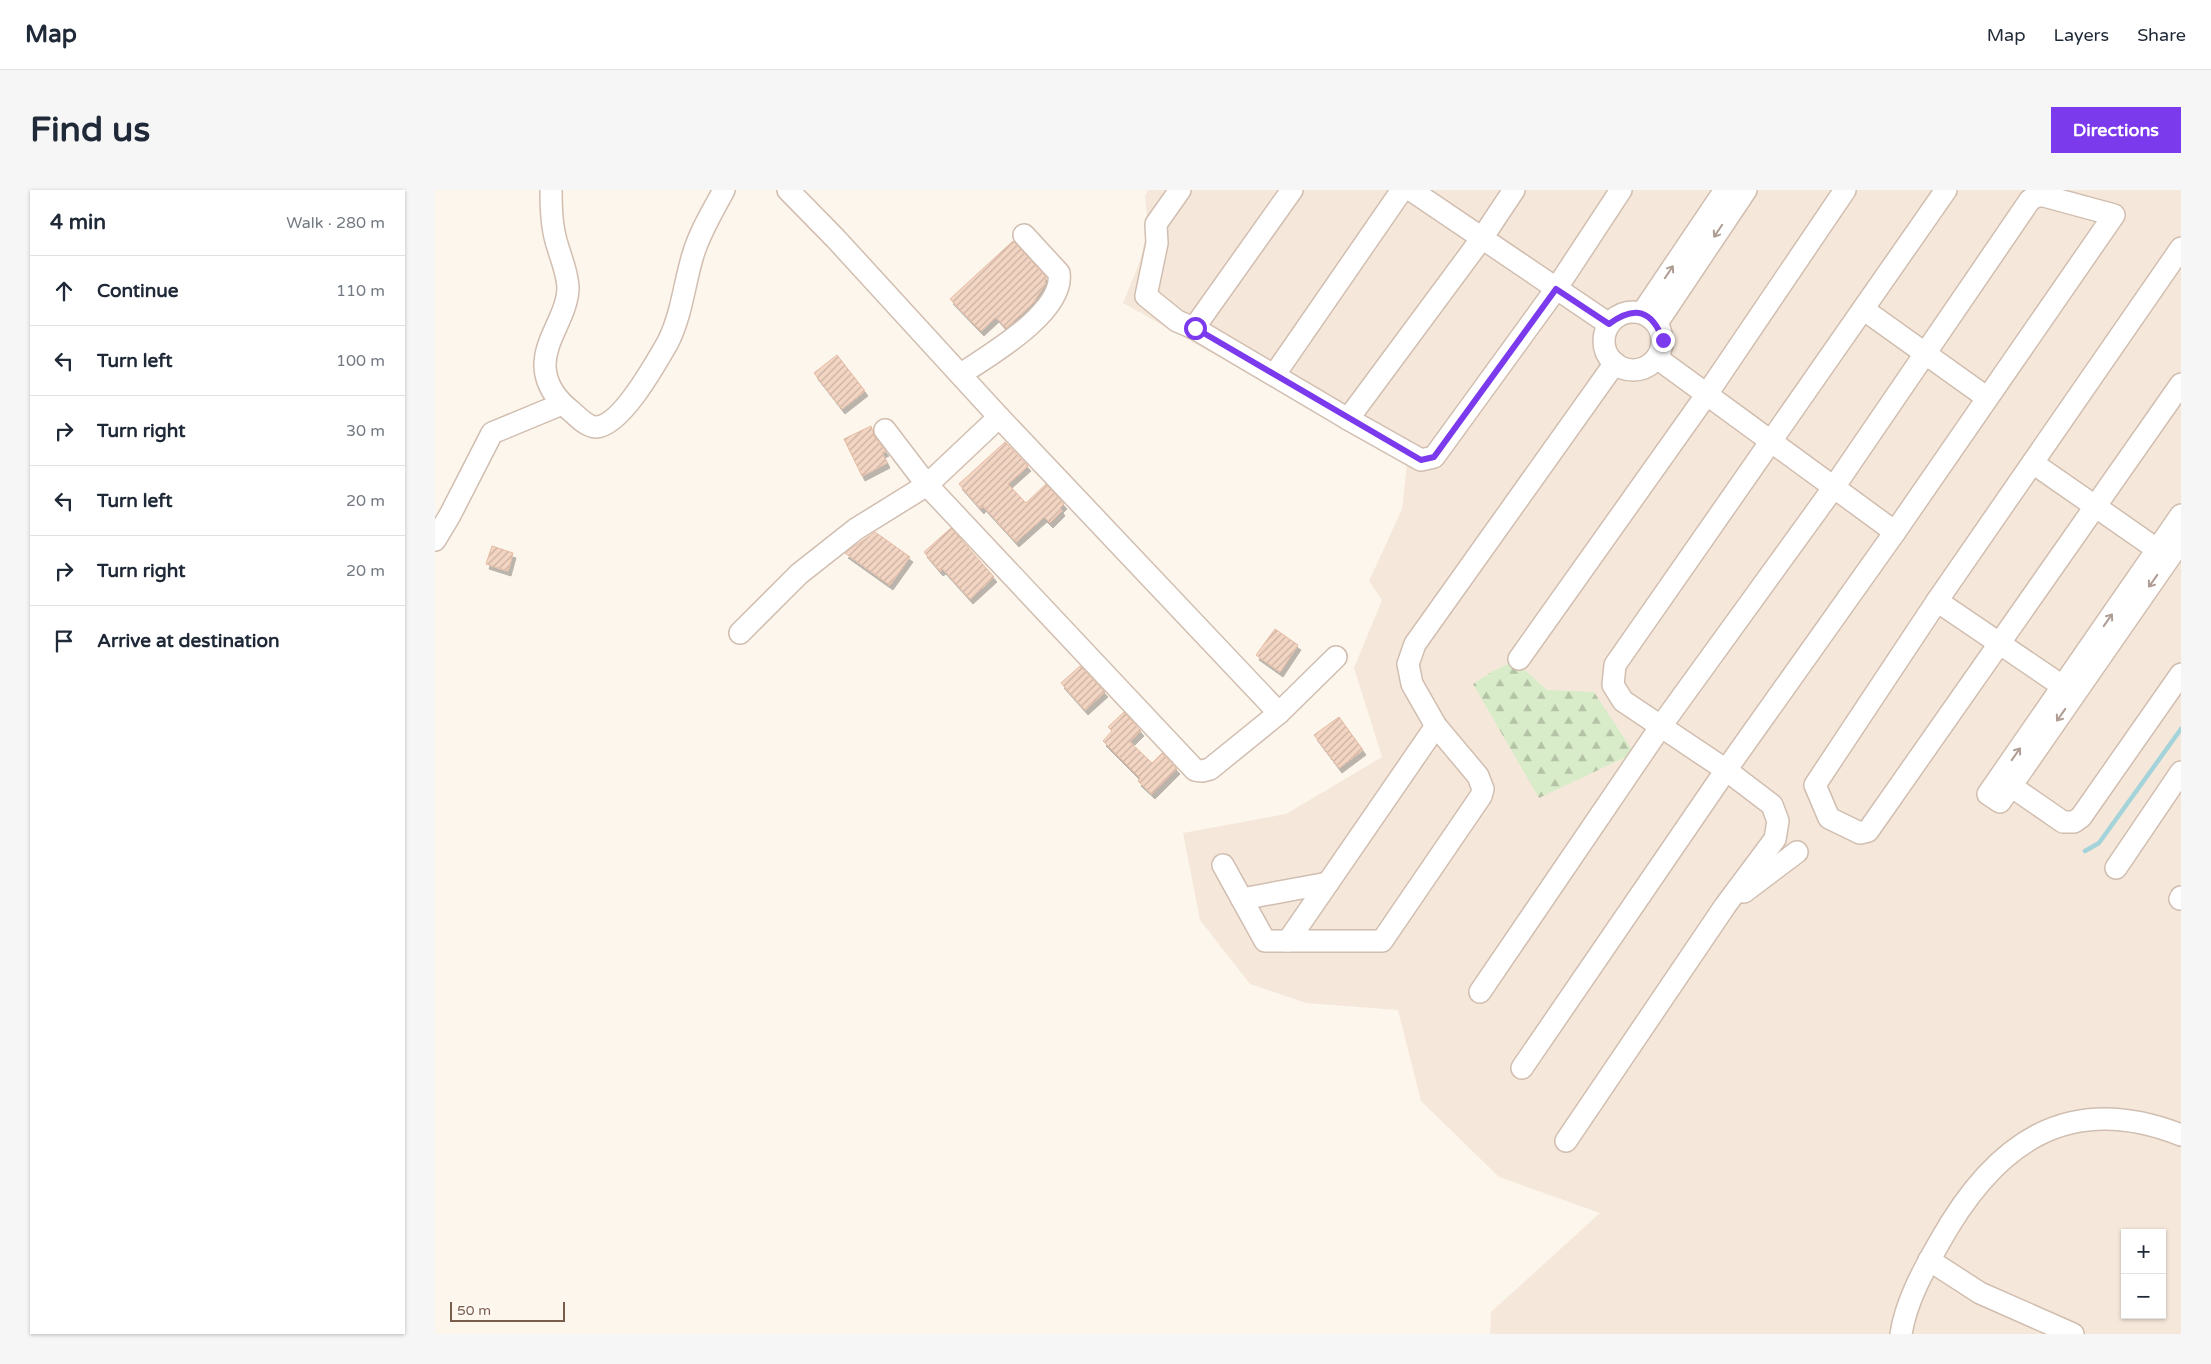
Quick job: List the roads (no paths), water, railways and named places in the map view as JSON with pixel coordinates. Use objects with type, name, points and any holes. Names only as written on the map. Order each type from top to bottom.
[{"type":"street","points":[[551,190],[553,232],[568,287],[566,300],[548,348],[545,364],[549,385],[562,404],[587,424],[594,427],[613,422],[635,393],[669,341],[678,319],[698,239],[725,190]]},
{"type":"street","points":[[788,190],[843,246],[999,416],[1279,713]]},
{"type":"street","points":[[1180,190],[1155,224],[1157,242],[1146,296],[1177,321],[1195,328],[1421,460],[1434,457],[1556,289],[1621,190]]},
{"type":"street","points":[[1195,328],[1292,190]]},
{"type":"street","points":[[1275,374],[1402,190]]},
{"type":"street","points":[[1411,190],[1609,324]]},
{"type":"street","points":[[1349,419],[1482,238],[1514,190]]},
{"type":"street","points":[[1649,318],[1725,190]]},
{"type":"street","points":[[1649,318],[1745,190]]},
{"type":"street","points":[[1519,659],[1707,394],[1845,190]]},
{"type":"street","points":[[1566,1141],[1725,906],[1775,839],[1779,821],[1772,805],[1726,770],[1623,701],[1613,685],[1615,665],[1946,190]]},
{"type":"street","points":[[1481,992],[1661,726],[1834,487],[2030,200],[2037,196],[2044,196],[2113,215],[1895,532],[1726,770],[1522,1068]]},
{"type":"street","points":[[961,374],[1024,330],[1043,311],[1056,291],[1060,280],[1059,273],[1024,236]]},
{"type":"street","points":[[2181,248],[1937,601],[1815,785],[1829,818],[1859,833],[1868,831],[2181,384]]},
{"type":"street","points":[[1863,309],[1987,397]]},
{"type":"street","points":[[1623,313],[1649,318],[1663,340],[1657,358],[1643,369],[1624,370],[1609,359],[1603,342],[1609,324],[1623,313]]},
{"type":"street","points":[[1657,358],[1895,532]]},
{"type":"street","points":[[1223,865],[1265,941],[1382,941],[1481,796],[1483,789],[1478,776],[1436,726],[1412,684],[1408,664],[1415,644],[1615,363]]},
{"type":"street","points":[[435,540],[451,515],[492,433],[562,404]]},
{"type":"street","points":[[740,632],[799,574],[856,529],[927,485],[999,416]]},
{"type":"street","points":[[885,430],[927,485],[1195,770],[1211,769],[1279,713],[1336,657]]},
{"type":"street","points":[[2033,463],[2095,506],[2172,554]]},
{"type":"street","points":[[2181,515],[2172,554],[2069,690],[2011,786],[2063,822],[2074,822],[2081,817],[2181,674]]},
{"type":"street","points":[[1937,601],[2069,690]]},
{"type":"street","points":[[1288,940],[1436,726]]},
{"type":"street","points":[[2116,868],[2181,772]]},
{"type":"street","points":[[1725,906],[1797,852]]},
{"type":"street","points":[[1242,899],[1328,883]]},
{"type":"street","points":[[1901,1334],[1908,1307],[1929,1260],[1964,1202],[2003,1159],[2029,1139],[2058,1126],[2083,1118],[2101,1118],[2158,1126],[2181,1134]]},
{"type":"street","points":[[1929,1260],[1980,1293],[2073,1334]]},
{"type":"waterway","points":[[2085,851],[2099,843],[2181,729]]}]
